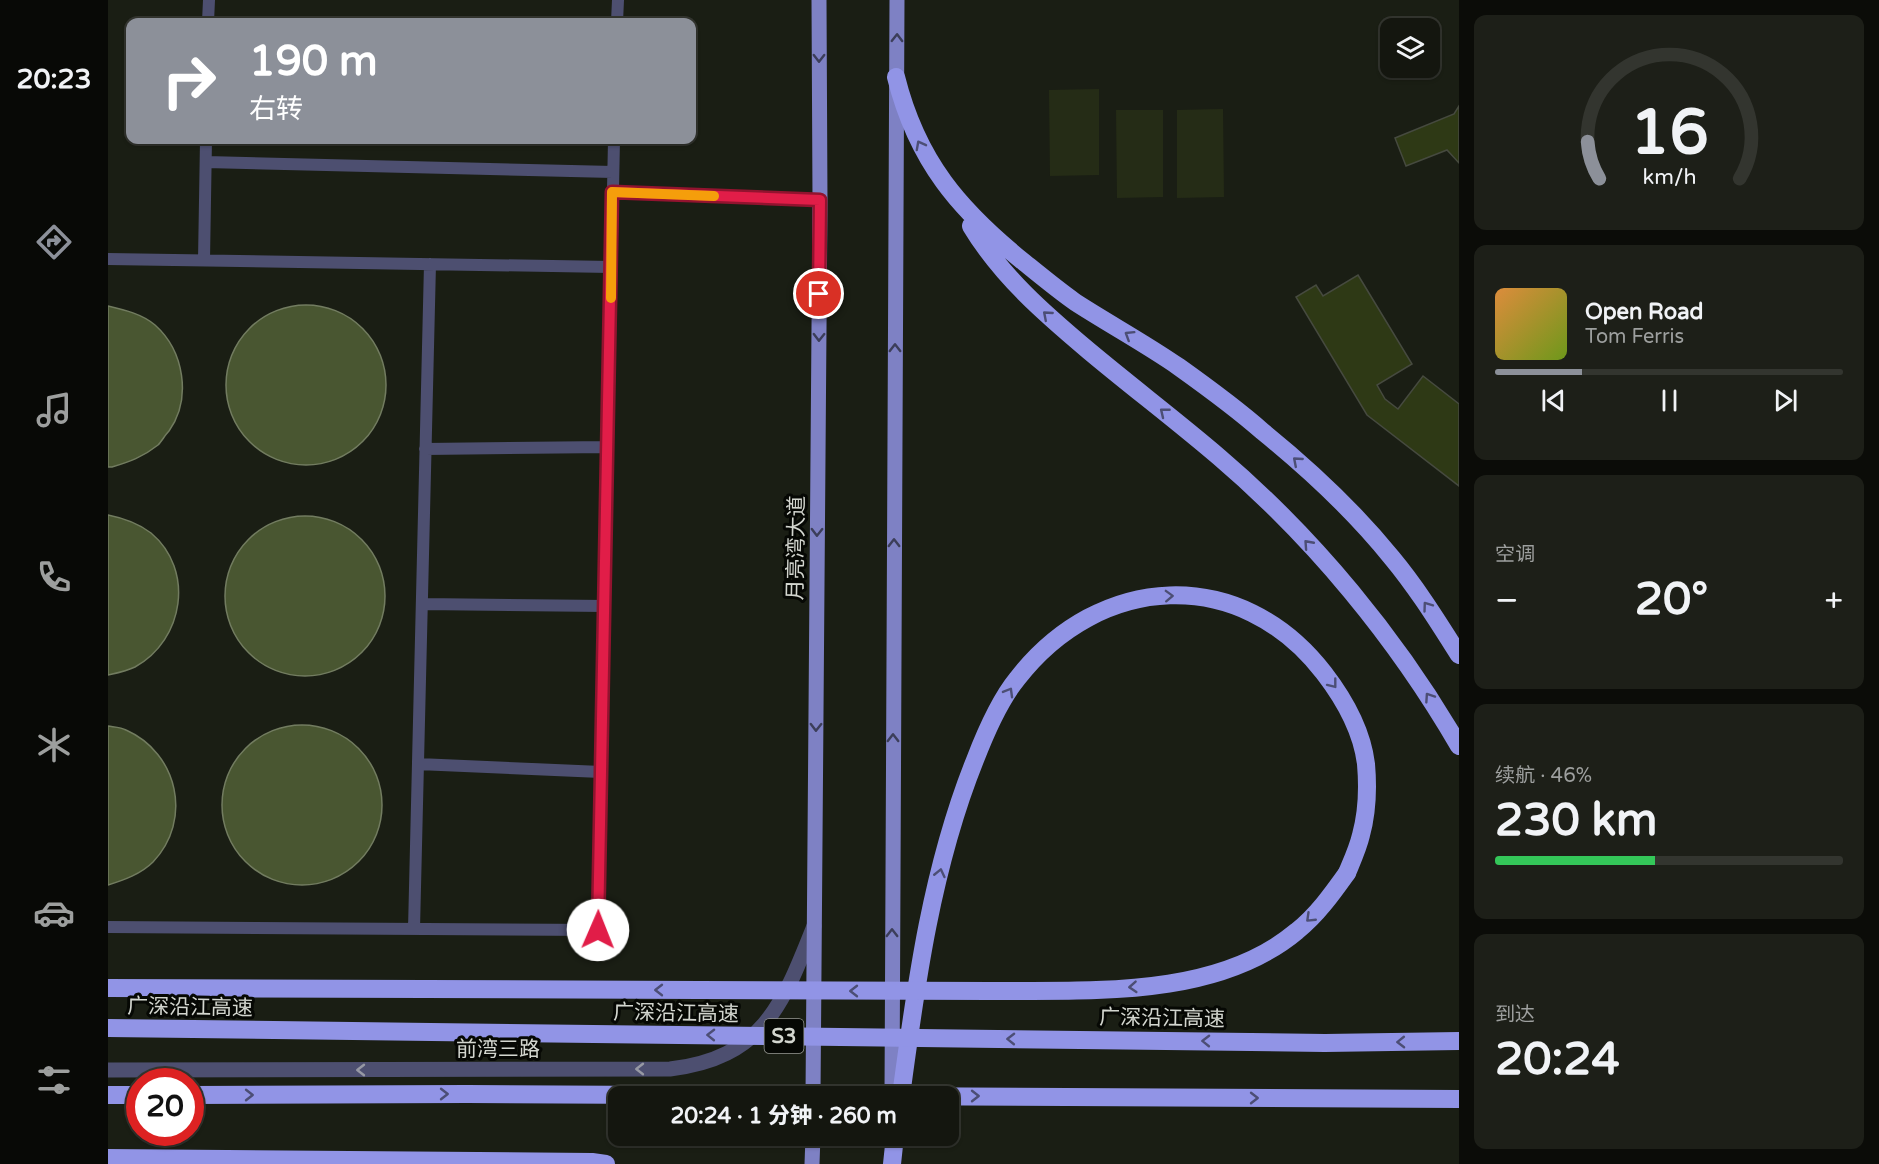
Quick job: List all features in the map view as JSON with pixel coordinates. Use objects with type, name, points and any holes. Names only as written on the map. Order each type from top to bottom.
[{"type":"highway","points":[[896,77],[903,103],[918,141],[977,237],[1020,290],[1221,458],[1288,522],[1356,597],[1398,651],[1438,710],[1459,747]]},
{"type":"highway","points":[[952,194],[971,217],[1051,284],[1178,367],[1261,429],[1308,471],[1357,518],[1393,559],[1459,655]]},
{"type":"highway","points":[[108,988],[917,991],[990,991],[1134,988],[1182,981],[1225,971],[1265,954],[1296,932],[1325,904],[1347,873],[1361,837],[1366,804],[1366,763],[1356,727],[1341,695],[1290,637],[1261,617],[1226,603],[1188,595],[1153,596],[1113,606],[1078,622],[1050,643],[1016,680],[987,730],[964,789],[945,850],[925,936],[917,991],[902,1086]]},
{"type":"highway","name":"广深沿江高速","points":[[108,1028],[1325,1043],[1459,1041]]},
{"type":"highway","points":[[108,1095],[126,1095]]},
{"type":"highway","points":[[204,1095],[1459,1099]]},
{"type":"highway","points":[[891,1164],[892,1146]]},
{"type":"highway","points":[[108,1158],[592,1161],[606,1164]]},
{"type":"main road","name":"月亮湾大道","points":[[813,1086],[820,200],[819,0]]},
{"type":"main road","points":[[892,1086],[897,0]]},
{"type":"main road","points":[[813,1146],[813,1164]]},
{"type":"street","name":"前湾三路","points":[[108,1070],[670,1069],[694,1066],[714,1060],[734,1050],[765,1024],[791,985],[814,926]]},
{"type":"lane","points":[[208,18],[209,0]]},
{"type":"lane","points":[[617,18],[618,0]]},
{"type":"lane","points":[[204,260],[206,144]]},
{"type":"lane","points":[[108,927],[598,930],[614,144]]},
{"type":"lane","points":[[206,162],[613,172]]},
{"type":"lane","points":[[612,192],[820,200]]},
{"type":"lane","points":[[108,259],[611,267]]},
{"type":"lane","points":[[414,929],[430,264]]},
{"type":"lane","points":[[425,449],[608,447]]},
{"type":"lane","points":[[422,604],[605,606]]},
{"type":"lane","points":[[418,764],[601,772]]},
{"type":"shaded area","points":[[1099,89],[1099,175],[1050,176],[1049,90]]},
{"type":"shaded area","points":[[1223,109],[1224,197],[1177,198],[1177,110]]},
{"type":"shaded area","points":[[1116,110],[1163,110],[1163,197],[1117,198]]},
{"type":"shaded area","points":[[306,305],[322,306],[337,311],[351,318],[363,328],[373,340],[380,354],[385,369],[385,401],[380,416],[373,430],[363,442],[351,452],[337,459],[322,464],[306,465],[290,464],[275,459],[261,452],[249,442],[239,430],[232,416],[227,401],[226,385],[227,369],[232,354],[239,340],[249,328],[261,318],[275,311],[290,306]]},
{"type":"shaded area","points":[[108,306],[145,318],[155,325],[173,348],[182,375],[181,404],[169,431],[159,443],[141,456],[112,467],[108,467]]},
{"type":"shaded area","points":[[108,515],[141,526],[165,548],[174,566],[178,585],[178,604],[173,622],[164,640],[152,655],[135,667],[108,675]]},
{"type":"shaded area","points":[[305,516],[321,517],[336,522],[350,529],[362,539],[372,551],[379,565],[384,580],[384,612],[379,627],[372,641],[362,653],[350,663],[336,670],[321,675],[305,676],[289,675],[274,670],[260,663],[248,653],[238,641],[231,627],[226,612],[225,596],[226,580],[231,565],[238,551],[248,539],[260,529],[274,522],[289,517]]},
{"type":"shaded area","points":[[302,725],[318,726],[333,731],[347,738],[359,748],[369,760],[376,774],[381,789],[381,821],[376,836],[369,850],[359,862],[347,872],[333,879],[318,884],[302,885],[286,884],[271,879],[257,872],[245,862],[235,850],[228,836],[223,821],[222,805],[223,789],[228,774],[235,760],[245,748],[257,738],[271,731],[286,726]]},
{"type":"shaded area","points":[[108,726],[126,730],[144,741],[158,754],[168,771],[174,789],[176,808],[173,827],[165,845],[153,862],[138,873],[108,885]]},
{"type":"building","points":[[1459,106],[1459,163],[1447,150],[1406,166],[1395,138],[1454,114]]},
{"type":"building","points":[[1358,275],[1412,364],[1377,385],[1385,399],[1398,409],[1423,376],[1459,404],[1459,486],[1367,415],[1296,297],[1316,285],[1323,296]]},
{"type":"slow traffic","points":[[611,298],[612,192],[714,196]]},
{"type":"route","points":[[598,930],[612,192],[820,200],[819,294]]}]
